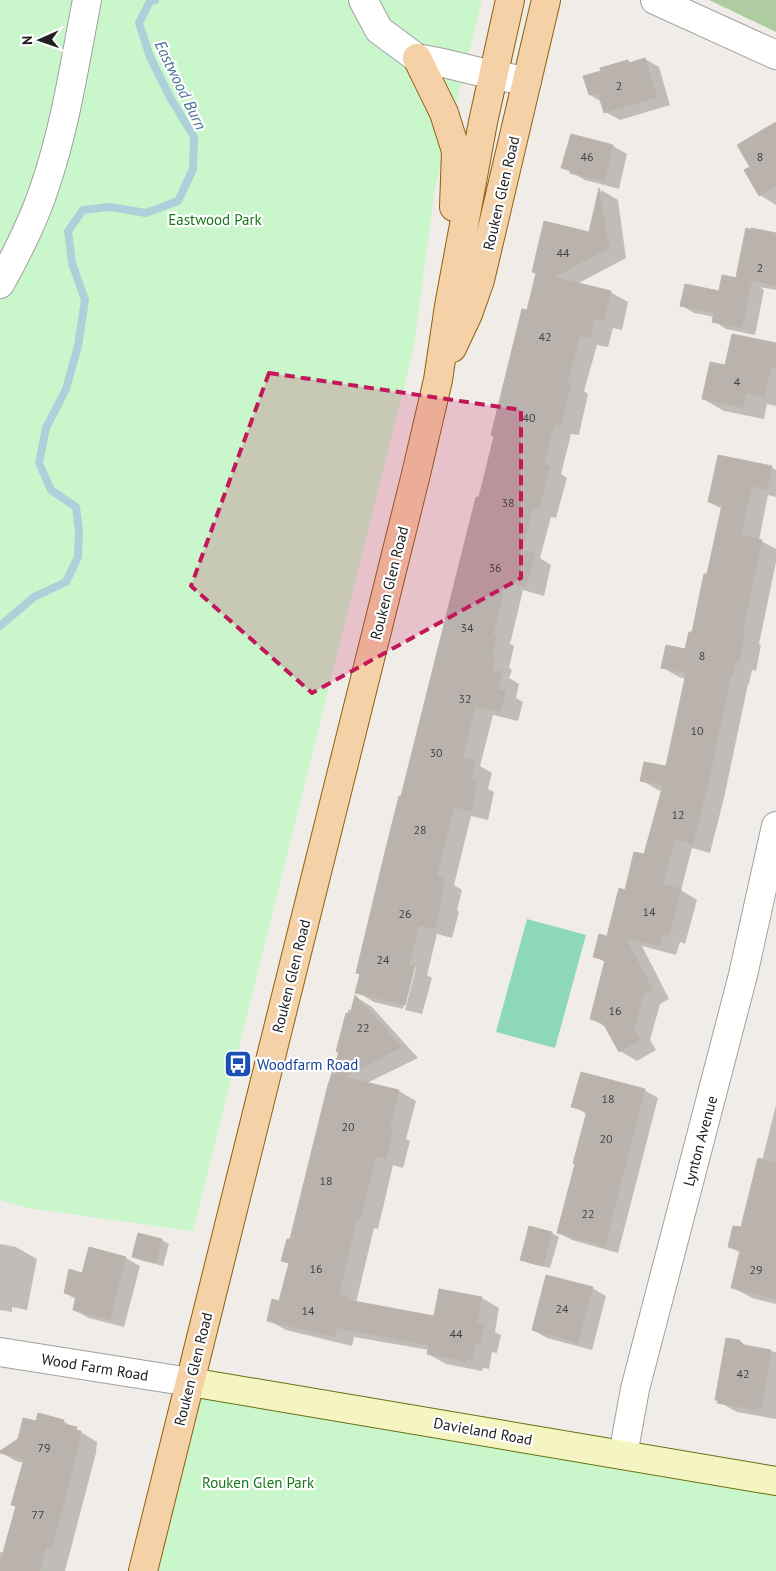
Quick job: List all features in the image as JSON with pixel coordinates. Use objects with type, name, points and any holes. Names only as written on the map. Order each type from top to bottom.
[{"type":"main road","name":"Rouken Glen Road","points":[[143,1571],[438,380],[493,76],[510,0]]},
{"type":"main road","name":"Rouken Glen Road","points":[[438,380],[468,314],[480,280],[546,0]]},
{"type":"main road","points":[[416,58],[444,113],[456,151],[450,306]]},
{"type":"street","points":[[0,284],[27,230],[46,184],[59,142],[87,0]]},
{"type":"street","points":[[363,0],[380,30],[416,58],[493,76],[528,81]]},
{"type":"street","points":[[655,0],[776,55]]},
{"type":"street","name":"Lynton Avenue","points":[[623,1455],[635,1389],[743,975],[776,826]]},
{"type":"street","name":"Wood Farm Road","points":[[0,1352],[190,1382]]},
{"type":"street","name":"Davieland Road","points":[[190,1382],[776,1481]]},
{"type":"highlighted area","points":[[269,373],[521,410],[521,578],[312,693],[191,586]]},
{"type":"green space","name":"Eastwood Park","points":[[0,0],[482,0],[435,188],[414,346],[193,1231],[27,1208],[0,1200]]},
{"type":"green space","points":[[709,0],[776,0],[776,32]]},
{"type":"green space","points":[[527,919],[586,935],[555,1048],[496,1032]]},
{"type":"green space","name":"Rouken Glen Park","points":[[190,1382],[776,1481],[776,1571],[143,1571]]},
{"type":"building","points":[[645,58],[657,97],[604,113],[598,93],[589,95],[583,76],[601,71],[600,68],[628,60],[629,63]]},
{"type":"building","points":[[776,122],[776,186],[759,196],[744,170],[750,167],[737,145]]},
{"type":"building","points":[[571,134],[613,145],[604,181],[570,173],[570,170],[561,168]]},
{"type":"building","points":[[599,188],[609,248],[554,277],[611,291],[604,321],[595,319],[590,338],[580,336],[567,382],[571,383],[561,426],[554,424],[544,465],[550,466],[539,509],[533,508],[522,550],[535,553],[526,587],[506,581],[493,634],[497,635],[492,658],[495,659],[492,670],[502,672],[498,689],[506,691],[500,712],[475,706],[463,758],[475,761],[471,779],[477,781],[471,811],[454,807],[437,876],[445,878],[435,929],[419,925],[409,965],[415,966],[405,1005],[355,993],[360,974],[356,973],[399,796],[401,796],[476,497],[479,497],[494,436],[491,435],[522,309],[527,310],[536,273],[532,272],[544,221],[589,232]]},
{"type":"building","points":[[746,228],[776,233],[776,286],[736,277]]},
{"type":"building","points":[[722,275],[752,281],[742,328],[712,322],[714,313],[680,306],[685,284],[719,291]]},
{"type":"building","points":[[732,334],[776,343],[776,368],[771,367],[764,397],[746,393],[743,408],[702,399],[710,362],[725,365]]},
{"type":"building","points":[[718,455],[772,466],[767,490],[752,486],[741,535],[762,540],[742,634],[745,634],[739,662],[736,661],[731,676],[707,789],[693,844],[675,839],[663,884],[681,889],[669,936],[663,934],[660,946],[626,938],[653,990],[643,995],[634,1029],[640,1040],[619,1052],[603,1023],[590,1019],[605,960],[593,957],[599,934],[607,936],[619,888],[625,890],[634,852],[644,854],[663,785],[640,781],[644,762],[666,766],[686,673],[661,668],[666,645],[685,649],[689,632],[692,632],[704,574],[707,574],[722,505],[708,502]]},
{"type":"building","points":[[355,995],[402,1047],[344,1077],[399,1090],[389,1129],[393,1130],[386,1159],[376,1156],[360,1220],[357,1219],[339,1295],[349,1297],[348,1300],[434,1316],[439,1289],[482,1297],[477,1323],[484,1324],[480,1344],[475,1343],[472,1360],[466,1359],[465,1361],[427,1354],[429,1345],[337,1328],[335,1337],[267,1321],[272,1299],[279,1301],[289,1263],[281,1261],[287,1239],[290,1239],[328,1085],[339,1052],[336,1052],[346,1013],[348,1014],[349,1010],[351,1011]]},
{"type":"building","points":[[581,1072],[645,1089],[605,1246],[557,1233],[587,1111],[571,1107]]},
{"type":"building","points":[[758,1158],[776,1163],[776,1299],[731,1288],[740,1250],[728,1247],[733,1226],[741,1227]]},
{"type":"building","points":[[529,1226],[552,1232],[543,1266],[520,1260]]},
{"type":"building","points":[[138,1233],[162,1239],[156,1263],[132,1257]]},
{"type":"building","points":[[89,1247],[126,1257],[110,1320],[73,1310],[76,1296],[64,1293],[69,1269],[82,1273]]},
{"type":"building","points":[[546,1275],[593,1287],[578,1343],[532,1330]]},
{"type":"building","points":[[726,1338],[739,1340],[744,1345],[771,1350],[762,1407],[758,1407],[758,1410],[717,1403],[718,1400],[715,1400]]},
{"type":"building","points":[[38,1413],[64,1420],[63,1424],[77,1427],[76,1430],[81,1431],[79,1443],[52,1548],[46,1547],[40,1571],[0,1571],[0,1563],[16,1506],[11,1505],[24,1459],[0,1453],[0,1451],[18,1439],[23,1418],[36,1421]]},
{"type":"waterway","name":"Eastwood Burn","points":[[0,626],[34,597],[66,582],[78,557],[79,531],[76,507],[51,490],[39,463],[46,428],[66,389],[78,346],[85,300],[72,263],[68,231],[83,210],[110,207],[146,213],[178,201],[193,169],[194,137],[171,99],[150,57],[139,23],[150,1],[155,0]]},
{"type":"place","name":"Woodfarm Road","points":[[238,1064]]}]
